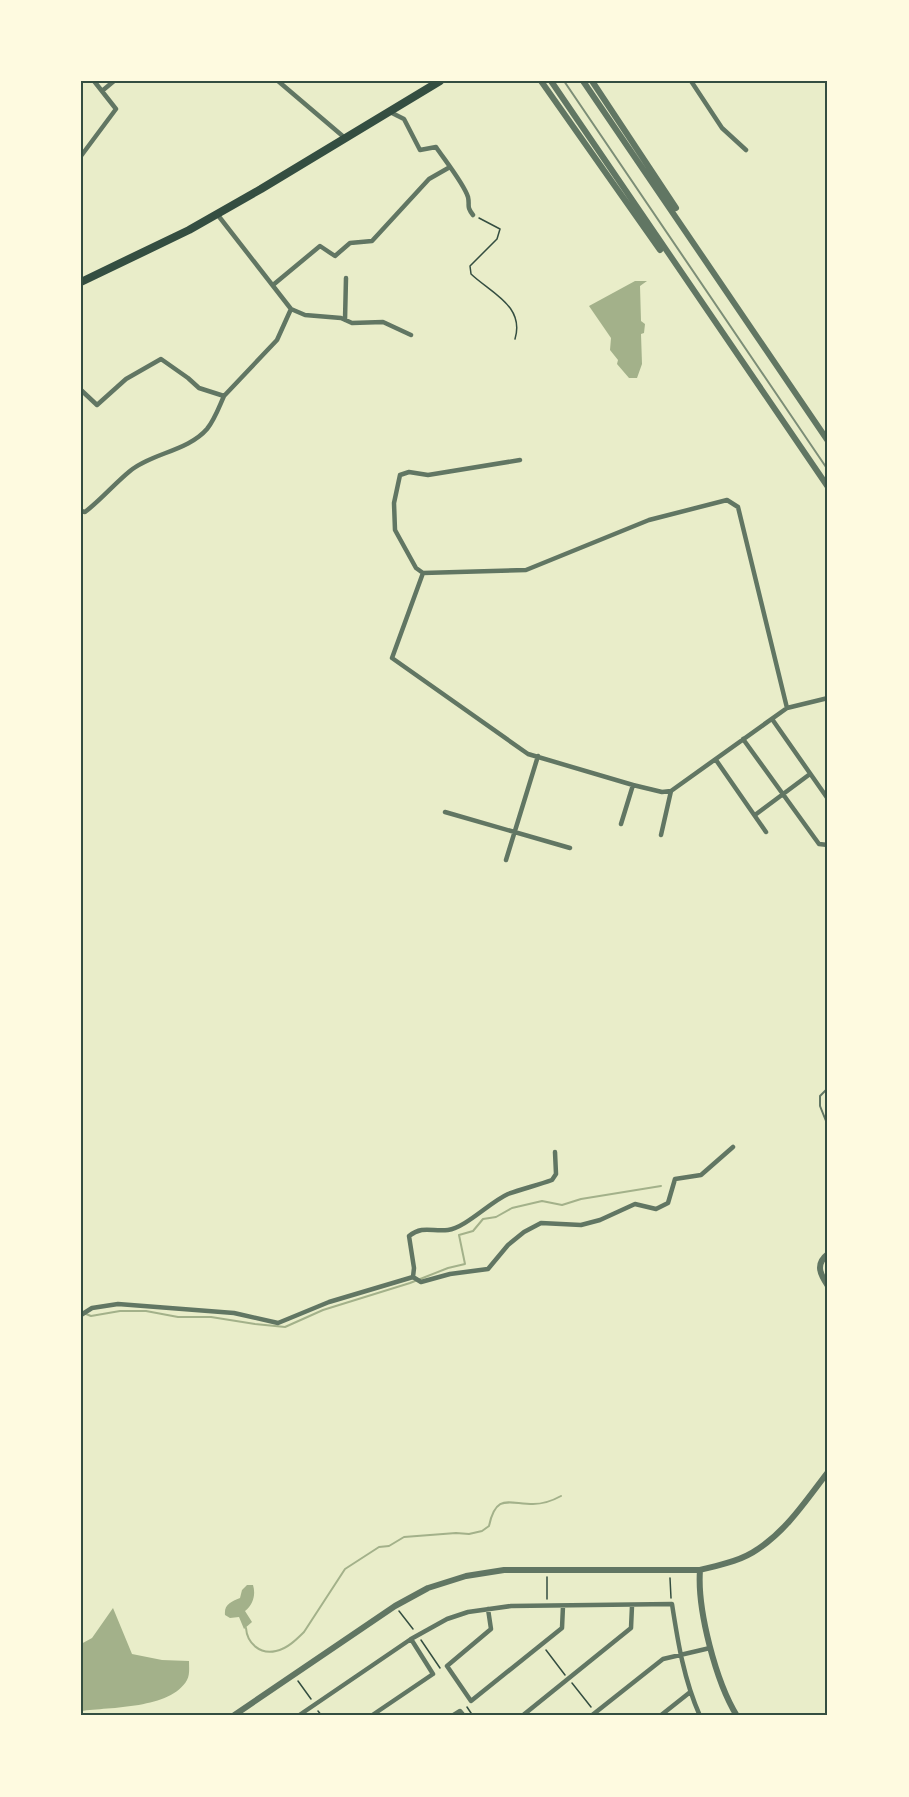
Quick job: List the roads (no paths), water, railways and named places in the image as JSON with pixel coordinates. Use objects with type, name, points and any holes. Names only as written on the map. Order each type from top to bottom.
[{"type":"main road","points":[[81,282],[189,230],[440,81]]},
{"type":"street","points":[[81,156],[116,109],[94,81]]},
{"type":"street","points":[[102,91],[114,81]]},
{"type":"street","points":[[278,81],[345,138]]},
{"type":"street","points":[[541,81],[654,242],[716,325]]},
{"type":"street","points":[[551,81],[828,487]]},
{"type":"street","points":[[583,81],[828,441]]},
{"type":"street","points":[[592,81],[739,308]]},
{"type":"street","points":[[691,81],[722,128],[746,150]]},
{"type":"street","points":[[390,112],[404,119],[420,150],[435,147],[468,197],[467,208],[473,215]]},
{"type":"street","points":[[273,285],[320,246],[335,256],[350,243],[372,241],[429,179],[450,167]]},
{"type":"street","points":[[217,214],[291,309],[305,315],[352,323],[383,322],[411,335]]},
{"type":"street","points":[[345,320],[346,278]]},
{"type":"street","points":[[81,511],[85,512],[93,506],[130,471],[145,461],[189,442],[206,431],[215,418],[224,396],[277,340],[291,309]]},
{"type":"street","points":[[81,390],[97,405],[126,380],[161,359],[199,388],[224,396]]},
{"type":"street","points":[[520,460],[428,475],[409,472],[400,475],[394,503],[395,530],[416,568],[423,573],[526,570],[649,520],[727,500],[738,507],[787,708]]},
{"type":"street","points":[[423,573],[392,658],[528,753],[633,785],[662,792],[671,791],[787,708],[828,700]]},
{"type":"street","points":[[772,719],[828,799]]},
{"type":"street","points":[[743,740],[819,844],[828,845]]},
{"type":"street","points":[[506,860],[538,756]]},
{"type":"street","points":[[716,760],[766,832]]},
{"type":"street","points":[[755,815],[810,774]]},
{"type":"street","points":[[621,824],[633,785]]},
{"type":"street","points":[[661,835],[671,791]]},
{"type":"street","points":[[445,812],[570,848]]},
{"type":"street","points":[[81,1315],[92,1308],[118,1304],[234,1313],[278,1323],[329,1302],[416,1279],[421,1282],[450,1274],[488,1269],[508,1245],[524,1232],[541,1223],[581,1226],[635,1204],[656,1209],[668,1203],[675,1179],[701,1175],[733,1147]]},
{"type":"street","points":[[416,1279],[409,1236],[417,1230],[450,1230],[465,1223],[478,1212],[508,1194],[552,1180],[556,1174],[555,1152]]},
{"type":"street","points":[[828,1254],[819,1266],[820,1274],[828,1286]]},
{"type":"street","points":[[233,1716],[395,1606],[428,1588],[466,1576],[504,1570],[700,1570],[730,1563],[758,1550],[790,1521],[828,1472]]},
{"type":"street","points":[[700,1570],[699,1584],[710,1648],[729,1703],[737,1716]]},
{"type":"street","points":[[298,1716],[417,1635],[447,1619],[468,1612],[511,1606],[672,1604],[689,1693],[700,1716]]},
{"type":"street","points":[[489,1609],[491,1629],[447,1666],[471,1701],[562,1628],[563,1606]]},
{"type":"street","points":[[522,1716],[631,1628],[632,1606]]},
{"type":"street","points":[[371,1716],[434,1674],[411,1639]]},
{"type":"street","points":[[593,1714],[663,1659],[710,1648]]},
{"type":"street","points":[[660,1716],[689,1693]]},
{"type":"street","points":[[452,1716],[460,1711],[464,1716]]},
{"type":"lane","points":[[828,1088],[820,1096],[820,1106],[828,1126]]},
{"type":"waterway","points":[[81,1312],[91,1316],[120,1311],[146,1311],[178,1317],[211,1317],[285,1327],[323,1310],[465,1264],[459,1235],[473,1231],[483,1219],[496,1217],[512,1208],[542,1201],[562,1205],[581,1199],[661,1186]]},
{"type":"waterway","points":[[246,1628],[255,1647],[270,1652],[280,1650],[304,1632],[345,1569],[379,1547],[389,1546],[404,1537],[469,1534],[482,1531],[489,1526],[495,1509],[500,1505],[510,1502],[541,1503],[561,1496]]},
{"type":"railway","points":[[564,81],[828,470]]}]
